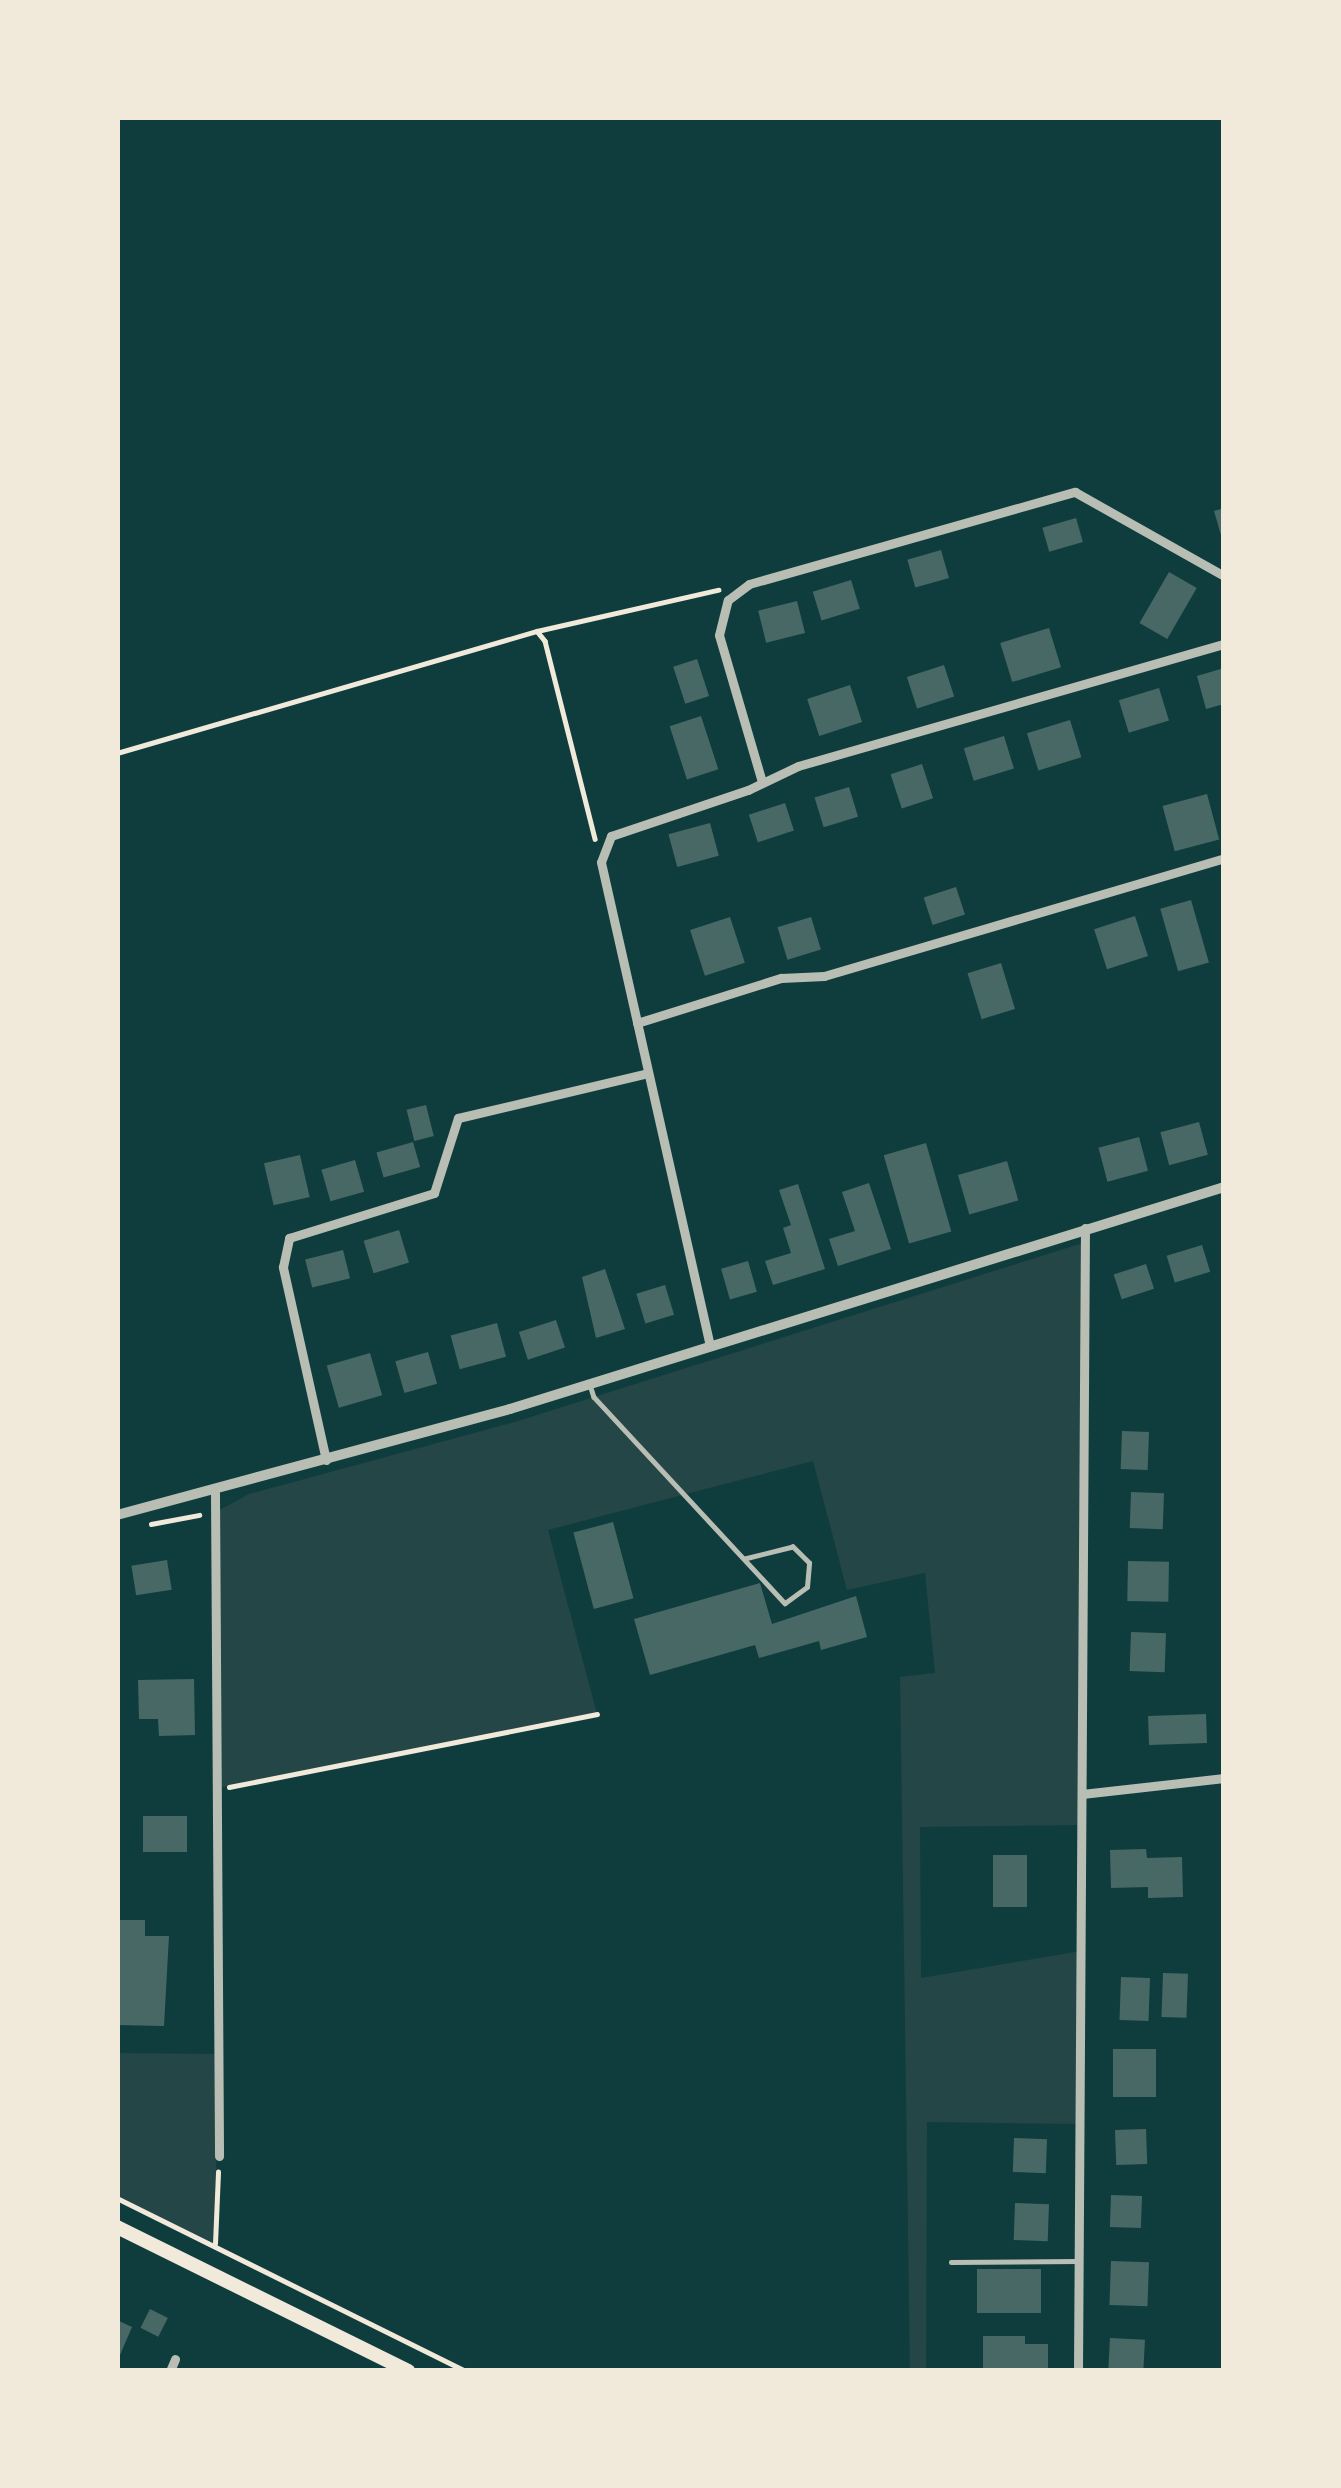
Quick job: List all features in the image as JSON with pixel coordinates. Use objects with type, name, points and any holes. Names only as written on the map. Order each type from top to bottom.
[{"type":"main road","points":[[117,2227],[408,2371]]},
{"type":"street","points":[[762,782],[719,635],[728,600],[749,584],[1075,491],[1224,575]]},
{"type":"street","points":[[710,1346],[601,862],[603,848],[623,829],[797,766],[1224,644]]},
{"type":"street","points":[[638,1023],[781,978],[846,970],[1224,858]]},
{"type":"street","points":[[326,1460],[283,1267],[289,1238],[434,1193],[458,1118],[649,1072]]},
{"type":"street","points":[[117,1515],[214,1493],[590,1384],[1224,1187]]},
{"type":"street","points":[[1078,2371],[1085,1228]]},
{"type":"street","points":[[214,1493],[219,2156]]},
{"type":"street","points":[[1082,1794],[1224,1778]]},
{"type":"street","points":[[170,2371],[175,2360]]},
{"type":"lane","points":[[590,1384],[594,1397],[785,1603],[807,1587],[809,1563],[793,1546],[745,1559]]},
{"type":"lane","points":[[951,2262],[1078,2261]]},
{"type":"path","points":[[117,752],[537,631],[749,584]]},
{"type":"path","points":[[537,631],[545,640],[601,862]]},
{"type":"path","points":[[218,1788],[596,1714]]},
{"type":"path","points":[[212,2274],[219,2156]]},
{"type":"path","points":[[117,2198],[466,2371]]},
{"type":"shaded area","points":[[1086,1242],[1082,1825],[920,1827],[921,1978],[1081,1951],[1080,2124],[927,2122],[926,2371],[910,2371],[900,1677],[935,1673],[925,1573],[847,1590],[813,1461],[548,1530],[597,1714],[218,1788],[216,1512],[249,1494],[518,1421]]},
{"type":"shaded area","points":[[117,2053],[219,2054],[214,2247],[117,2198]]},
{"type":"building","points":[[1224,508],[1224,542],[1223,542],[1214,511]]},
{"type":"building","points":[[1076,518],[1083,542],[1049,552],[1042,528]]},
{"type":"building","points":[[941,550],[949,578],[915,588],[907,560]]},
{"type":"building","points":[[1169,572],[1197,588],[1167,639],[1140,623]]},
{"type":"building","points":[[851,580],[860,609],[822,620],[813,592]]},
{"type":"building","points":[[797,601],[805,633],[766,643],[758,611]]},
{"type":"building","points":[[1049,628],[1061,667],[1012,682],[1000,643]]},
{"type":"building","points":[[697,659],[709,696],[685,704],[673,667]]},
{"type":"building","points":[[944,665],[954,696],[917,708],[907,677]]},
{"type":"building","points":[[1224,668],[1224,704],[1206,709],[1197,676]]},
{"type":"building","points":[[850,685],[862,722],[819,736],[807,699]]},
{"type":"building","points":[[1159,688],[1169,721],[1129,733],[1119,700]]},
{"type":"building","points":[[701,716],[718,769],[687,779],[670,726]]},
{"type":"building","points":[[1070,720],[1081,757],[1038,770],[1027,733]]},
{"type":"building","points":[[1004,736],[1014,769],[974,781],[964,748]]},
{"type":"building","points":[[922,764],[933,798],[902,808],[891,774]]},
{"type":"building","points":[[849,787],[858,817],[824,827],[815,798]]},
{"type":"building","points":[[1207,794],[1219,839],[1175,851],[1163,806]]},
{"type":"building","points":[[785,803],[794,831],[758,842],[749,815]]},
{"type":"building","points":[[710,823],[719,856],[677,867],[668,834]]},
{"type":"building","points":[[956,887],[965,915],[933,925],[924,898]]},
{"type":"building","points":[[1191,900],[1209,962],[1178,971],[1160,909]]},
{"type":"building","points":[[1135,916],[1148,956],[1107,969],[1094,929]]},
{"type":"building","points":[[730,917],[745,963],[705,976],[690,930]]},
{"type":"building","points":[[811,917],[821,950],[787,960],[778,927]]},
{"type":"building","points":[[1001,963],[1015,1009],[982,1019],[968,973]]},
{"type":"building","points":[[426,1105],[434,1136],[414,1141],[407,1110]]},
{"type":"building","points":[[1199,1122],[1208,1155],[1169,1165],[1160,1132]]},
{"type":"building","points":[[1139,1137],[1148,1171],[1107,1182],[1098,1148]]},
{"type":"building","points":[[413,1142],[420,1167],[384,1177],[376,1152]]},
{"type":"building","points":[[926,1143],[951,1231],[909,1244],[884,1155]]},
{"type":"building","points":[[300,1155],[310,1197],[274,1205],[264,1163]]},
{"type":"building","points":[[355,1160],[364,1192],[330,1201],[321,1170]]},
{"type":"building","points":[[1007,1161],[1018,1200],[969,1214],[958,1175]]},
{"type":"building","points":[[869,1183],[891,1249],[838,1266],[829,1239],[855,1231],[842,1192]]},
{"type":"building","points":[[798,1184],[825,1269],[773,1285],[765,1261],[791,1253],[783,1228],[791,1225],[779,1190]]},
{"type":"building","points":[[399,1230],[409,1263],[374,1273],[364,1241]]},
{"type":"building","points":[[1202,1245],[1210,1272],[1175,1283],[1167,1256]]},
{"type":"building","points":[[343,1250],[350,1278],[312,1288],[305,1259]]},
{"type":"building","points":[[748,1261],[757,1292],[730,1299],[721,1269]]},
{"type":"building","points":[[1146,1264],[1154,1289],[1122,1299],[1114,1275]]},
{"type":"building","points":[[605,1269],[625,1329],[596,1338],[582,1277]]},
{"type":"building","points":[[665,1285],[674,1315],[645,1323],[636,1294]]},
{"type":"building","points":[[556,1320],[565,1348],[528,1360],[519,1332]]},
{"type":"building","points":[[497,1323],[506,1357],[460,1369],[451,1335]]},
{"type":"building","points":[[428,1352],[437,1384],[404,1393],[395,1361]]},
{"type":"building","points":[[370,1353],[382,1395],[339,1408],[327,1365]]},
{"type":"building","points":[[1122,1431],[1149,1432],[1148,1470],[1121,1469]]},
{"type":"building","points":[[1131,1492],[1164,1493],[1163,1529],[1130,1528]]},
{"type":"building","points":[[613,1522],[633,1598],[594,1609],[573,1533]]},
{"type":"building","points":[[167,1560],[172,1590],[136,1595],[131,1566]]},
{"type":"building","points":[[1128,1561],[1169,1562],[1168,1602],[1127,1601]]},
{"type":"building","points":[[760,1583],[772,1624],[856,1596],[867,1637],[821,1650],[819,1641],[759,1658],[755,1645],[650,1675],[634,1619]]},
{"type":"building","points":[[1131,1632],[1166,1633],[1165,1672],[1130,1671]]},
{"type":"building","points":[[194,1679],[195,1735],[159,1736],[158,1719],[139,1719],[138,1680]]},
{"type":"building","points":[[1206,1714],[1207,1743],[1149,1745],[1148,1716]]},
{"type":"building","points":[[143,1816],[187,1816],[187,1852],[143,1852]]},
{"type":"building","points":[[1146,1849],[1147,1858],[1182,1857],[1183,1897],[1148,1898],[1148,1887],[1111,1888],[1110,1850]]},
{"type":"building","points":[[993,1855],[1027,1855],[1027,1907],[993,1907]]},
{"type":"building","points":[[117,1920],[145,1920],[145,1936],[169,1936],[164,2026],[117,2025]]},
{"type":"building","points":[[1163,1973],[1188,1974],[1186,2018],[1161,2017]]},
{"type":"building","points":[[1121,1977],[1150,1978],[1148,2021],[1119,2020]]},
{"type":"building","points":[[1113,2049],[1156,2049],[1156,2097],[1113,2097]]},
{"type":"building","points":[[1146,2129],[1147,2164],[1116,2165],[1115,2130]]},
{"type":"building","points":[[1014,2138],[1047,2139],[1046,2173],[1013,2172]]},
{"type":"building","points":[[1111,2195],[1142,2196],[1141,2228],[1110,2227]]},
{"type":"building","points":[[1015,2203],[1049,2204],[1048,2241],[1014,2240]]},
{"type":"building","points":[[1111,2261],[1149,2262],[1147,2306],[1109,2305]]},
{"type":"building","points":[[977,2269],[1041,2269],[1041,2313],[977,2313]]},
{"type":"building","points":[[150,2309],[168,2318],[158,2337],[140,2328]]},
{"type":"building","points":[[117,2320],[132,2327],[117,2362]]},
{"type":"building","points":[[983,2336],[1025,2336],[1025,2344],[1048,2344],[1048,2371],[983,2371]]},
{"type":"building","points":[[1110,2338],[1145,2340],[1143,2371],[1108,2371]]}]
